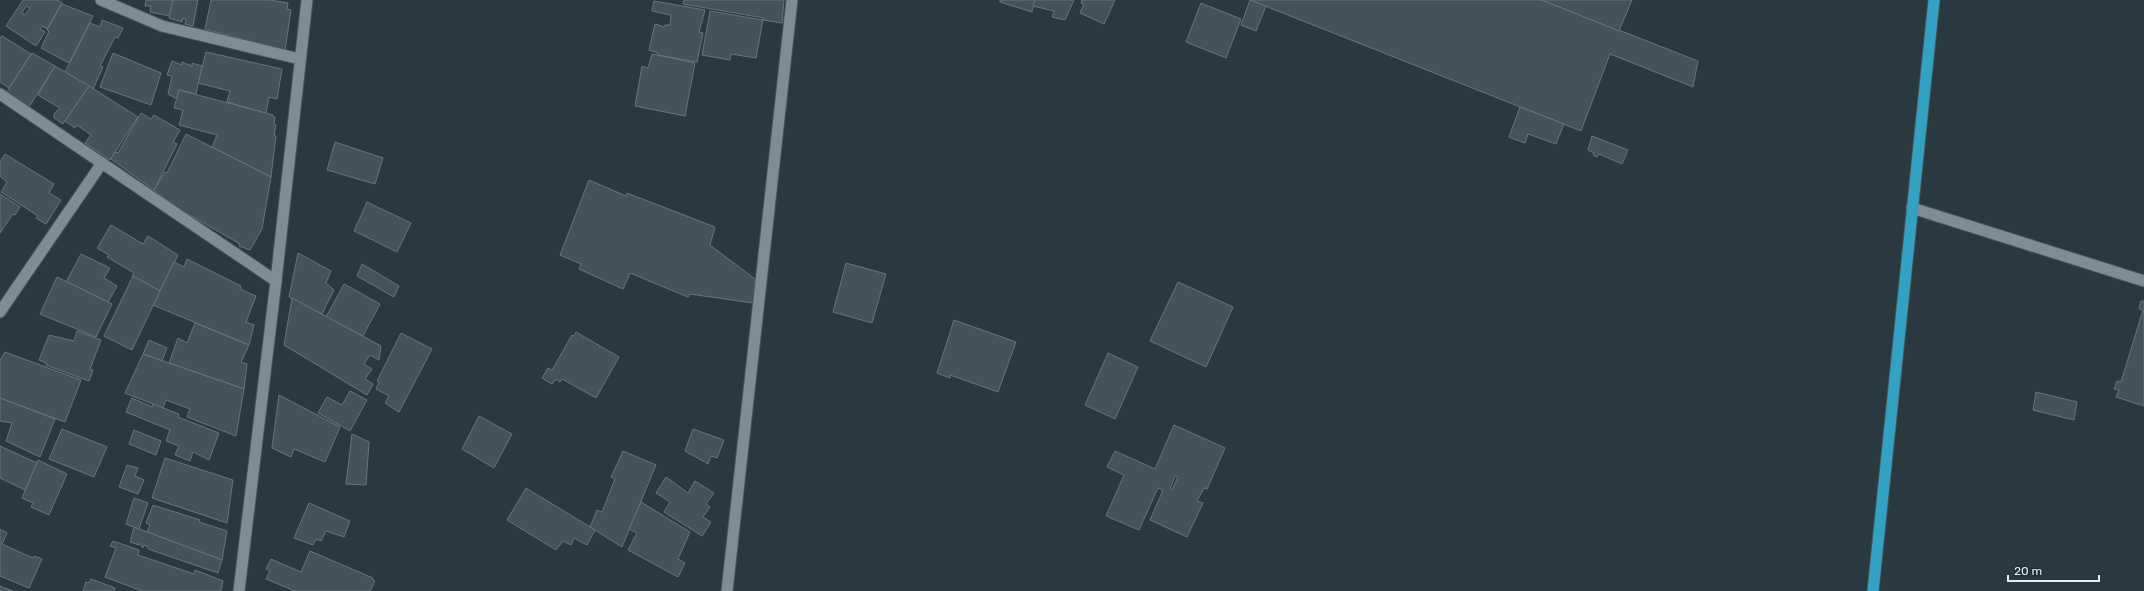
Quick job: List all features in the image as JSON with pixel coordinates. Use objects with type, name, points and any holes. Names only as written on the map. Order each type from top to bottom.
[{"type":"main road","points":[[1873,591],[1934,0]]},
{"type":"street","points":[[101,0],[162,26],[300,59]]},
{"type":"street","points":[[240,591],[307,0]]},
{"type":"street","points":[[727,591],[792,0]]},
{"type":"street","points":[[0,94],[276,282]]},
{"type":"street","points":[[0,312],[102,163]]},
{"type":"street","points":[[1912,208],[2144,281]]},
{"type":"building","points":[[23,0],[58,0],[62,3],[47,29],[42,26],[40,29],[45,32],[36,46],[6,26]],"holes":[[[26,6],[30,8],[25,15],[22,13]]]},
{"type":"building","points":[[146,0],[173,0],[170,16],[150,12],[151,6],[145,6]]},
{"type":"building","points":[[173,0],[198,0],[193,26],[185,24],[186,19],[183,18],[182,22],[169,18]]},
{"type":"building","points":[[211,0],[270,0],[288,3],[287,9],[291,10],[285,50],[205,29]]},
{"type":"building","points":[[684,0],[784,0],[782,23],[763,20],[764,18],[683,4]]},
{"type":"building","points":[[1000,0],[1035,0],[1032,12],[1000,2]]},
{"type":"building","points":[[1035,0],[1074,0],[1065,20],[1052,17],[1054,11],[1033,6]]},
{"type":"building","points":[[1082,0],[1115,0],[1104,24],[1080,13],[1084,4],[1081,3]]},
{"type":"building","points":[[1250,0],[1542,0],[1698,61],[1693,87],[1610,54],[1581,131]]},
{"type":"building","points":[[1250,0],[1266,6],[1256,31],[1241,25]]},
{"type":"building","points":[[1542,0],[1632,0],[1619,31]]},
{"type":"building","points":[[654,1],[705,10],[699,32],[703,33],[697,62],[658,55],[658,53],[649,50],[655,24],[664,27],[665,25],[670,25],[671,15],[652,11]]},
{"type":"building","points":[[1201,3],[1241,19],[1226,58],[1186,42]]},
{"type":"building","points":[[62,4],[93,16],[69,63],[41,48],[49,31],[47,30]]},
{"type":"building","points":[[710,11],[763,20],[756,58],[731,54],[730,60],[702,55]]},
{"type":"building","points":[[102,20],[123,28],[118,38],[115,37],[100,66],[103,67],[93,89],[65,72],[90,23],[100,27]]},
{"type":"building","points":[[2,36],[31,54],[9,88],[0,82],[0,38]]},
{"type":"building","points":[[206,52],[282,69],[277,99],[269,97],[266,113],[227,102],[230,91],[198,83]]},
{"type":"building","points":[[32,53],[55,66],[29,107],[6,93]]},
{"type":"building","points":[[113,53],[161,73],[151,105],[100,87]]},
{"type":"building","points":[[652,54],[695,63],[685,116],[635,106],[642,66],[648,68]]},
{"type":"building","points":[[172,61],[182,65],[182,62],[192,66],[192,63],[202,66],[196,94],[179,90],[177,99],[168,94],[172,76],[167,75]]},
{"type":"building","points":[[55,66],[89,86],[63,124],[54,118],[54,114],[60,108],[38,95]]},
{"type":"building","points":[[89,86],[138,117],[110,160],[85,143],[91,135],[77,125],[75,128],[65,121]]},
{"type":"building","points":[[179,90],[273,115],[273,117],[275,117],[274,124],[276,125],[274,135],[276,136],[271,177],[212,147],[217,135],[179,125],[183,110],[174,108]]},
{"type":"building","points":[[1520,107],[1564,124],[1556,144],[1528,134],[1525,143],[1509,137]]},
{"type":"building","points":[[141,113],[151,119],[154,115],[180,130],[173,142],[177,144],[154,190],[111,159],[115,152],[118,153]]},
{"type":"building","points":[[186,134],[271,177],[262,229],[250,250],[239,246],[240,244],[181,210],[154,190],[165,172],[167,173]]},
{"type":"building","points":[[1592,136],[1628,150],[1622,164],[1599,154],[1597,157],[1593,155],[1594,153],[1588,150]]},
{"type":"building","points":[[335,142],[383,158],[375,184],[327,170]]},
{"type":"building","points":[[5,154],[54,184],[49,193],[61,200],[46,224],[36,218],[38,216],[1,192],[7,182],[0,176],[0,162]]},
{"type":"building","points":[[589,180],[626,196],[627,193],[715,227],[710,245],[755,279],[753,303],[690,294],[688,297],[630,273],[623,289],[579,269],[581,264],[560,255]]},
{"type":"building","points":[[0,194],[20,207],[15,215],[13,214],[0,233]]},
{"type":"building","points":[[367,202],[411,223],[397,252],[354,231]]},
{"type":"building","points":[[111,225],[143,244],[148,236],[178,255],[160,291],[132,276],[134,273],[107,257],[109,255],[97,248]]},
{"type":"building","points":[[298,253],[331,271],[326,283],[334,290],[322,314],[289,297]]},
{"type":"building","points":[[81,254],[110,268],[104,278],[117,286],[108,302],[66,282]]},
{"type":"building","points":[[187,259],[241,286],[240,289],[256,296],[246,322],[254,325],[249,345],[153,305],[174,262],[184,267]]},
{"type":"building","points":[[846,263],[886,274],[872,323],[833,312]]},
{"type":"building","points":[[362,264],[399,286],[394,297],[357,276]]},
{"type":"building","points":[[133,276],[160,291],[132,350],[104,336]]},
{"type":"building","points":[[57,277],[112,304],[96,337],[40,314]]},
{"type":"building","points":[[1178,282],[1233,307],[1206,367],[1150,341]]},
{"type":"building","points":[[344,284],[380,304],[363,336],[326,317]]},
{"type":"building","points":[[292,298],[381,346],[379,360],[370,355],[364,364],[372,369],[365,379],[373,384],[367,395],[284,345]]},
{"type":"building","points":[[2141,301],[2144,301],[2144,406],[2116,397],[2119,390],[2114,389],[2117,381],[2121,382],[2143,310],[2139,309]]},
{"type":"building","points":[[954,320],[1016,342],[998,392],[950,375],[950,378],[937,373]]},
{"type":"building","points":[[195,323],[249,345],[241,362],[247,364],[244,389],[169,363],[178,338],[187,343]]},
{"type":"building","points":[[77,331],[101,340],[90,369],[93,370],[89,381],[46,365],[46,363],[39,360],[49,335],[74,341]]},
{"type":"building","points":[[576,332],[619,357],[596,398],[562,379],[560,382],[556,379],[552,384],[542,378],[548,368],[552,370],[572,335],[574,336]]},
{"type":"building","points":[[401,333],[432,349],[399,412],[385,403],[389,396],[376,389],[379,382],[377,381]]},
{"type":"building","points":[[149,340],[167,348],[162,361],[143,354]]},
{"type":"building","points":[[5,352],[81,380],[65,422],[0,398],[0,360]]},
{"type":"building","points":[[1108,353],[1138,367],[1115,419],[1085,405]]},
{"type":"building","points":[[143,354],[244,389],[236,436],[187,417],[190,409],[166,400],[163,408],[125,393]]},
{"type":"building","points":[[350,391],[367,400],[350,431],[318,413],[327,397],[342,405]]},
{"type":"building","points":[[2036,392],[2077,402],[2074,420],[2033,410]]},
{"type":"building","points":[[279,395],[340,427],[325,462],[294,449],[291,457],[272,448]]},
{"type":"building","points":[[0,398],[55,419],[40,457],[6,441],[12,423],[0,421]]},
{"type":"building","points":[[132,398],[152,407],[153,404],[179,414],[178,417],[219,433],[209,460],[193,452],[190,461],[175,455],[179,446],[166,441],[170,430],[126,412]]},
{"type":"building","points":[[479,416],[512,434],[494,468],[462,449]]},
{"type":"building","points":[[1174,425],[1225,448],[1207,489],[1204,488],[1197,501],[1203,503],[1187,537],[1150,520],[1163,490],[1158,488],[1139,530],[1106,516],[1124,475],[1107,467],[1115,451],[1155,469]],"holes":[[[1175,476],[1178,477],[1172,490],[1170,489]]]},
{"type":"building","points":[[62,429],[107,447],[94,477],[49,459]]},
{"type":"building","points":[[693,429],[724,440],[717,458],[711,456],[708,464],[685,451]]},
{"type":"building","points":[[134,430],[161,441],[156,455],[129,444]]},
{"type":"building","points":[[352,434],[369,442],[366,485],[346,484]]},
{"type":"building","points":[[0,446],[37,463],[25,490],[0,478]]},
{"type":"building","points":[[623,451],[656,465],[622,547],[590,527],[597,510],[602,512],[615,479],[611,477]]},
{"type":"building","points":[[165,458],[233,480],[227,523],[152,498]]},
{"type":"building","points":[[38,460],[67,474],[49,515],[31,507],[33,503],[22,498]]},
{"type":"building","points":[[127,465],[138,468],[135,476],[144,480],[138,494],[119,487]]},
{"type":"building","points":[[666,477],[688,493],[695,481],[714,493],[706,504],[710,507],[703,517],[711,522],[702,536],[664,512],[670,502],[656,493]]},
{"type":"building","points":[[526,488],[595,530],[587,545],[574,538],[571,545],[563,541],[556,550],[507,520]]},
{"type":"building","points":[[134,498],[148,503],[139,529],[126,524]]},
{"type":"building","points":[[641,502],[690,532],[678,559],[685,563],[678,577],[628,550],[637,533],[629,529]]},
{"type":"building","points":[[309,503],[350,521],[344,537],[326,531],[321,541],[316,539],[313,545],[294,538]]},
{"type":"building","points":[[153,505],[200,520],[199,522],[227,531],[222,560],[147,532],[150,525],[146,523]]},
{"type":"building","points":[[134,527],[222,560],[218,573],[148,549],[148,547],[144,545],[143,548],[139,543],[139,545],[130,542]]},
{"type":"building","points":[[0,529],[7,533],[2,544],[33,558],[34,556],[42,559],[29,588],[0,576]]},
{"type":"building","points":[[113,541],[139,550],[138,555],[194,574],[195,570],[223,581],[221,591],[142,591],[105,577],[116,548],[110,546]]},
{"type":"building","points":[[310,551],[373,578],[372,579],[375,581],[370,591],[295,591],[266,579],[270,571],[266,569],[271,559],[301,572]]},
{"type":"building","points":[[91,579],[115,588],[114,591],[83,591],[86,582],[89,583]]},
{"type":"building","points":[[0,586],[13,591],[0,591]]}]
